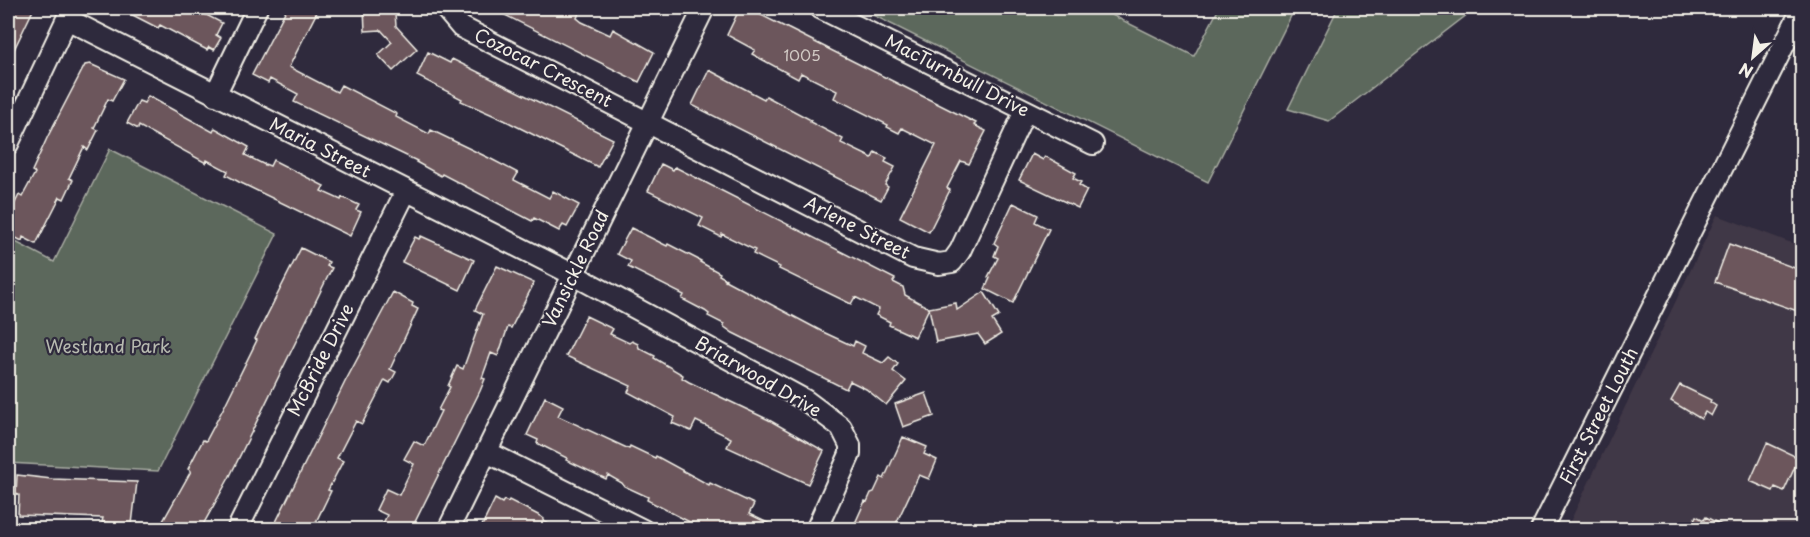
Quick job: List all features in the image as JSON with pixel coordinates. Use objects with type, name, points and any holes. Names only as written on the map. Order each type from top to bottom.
[{"type":"street","points":[[215,95],[256,8]]},
{"type":"street","name":"Cozocar Crescent","points":[[445,8],[461,27],[647,121]]},
{"type":"street","name":"Vansickle Road","points":[[448,530],[704,8]]},
{"type":"street","name":"MacTurnbull Drive","points":[[820,8],[1093,144]]},
{"type":"street","name":"First Street Louth","points":[[1541,530],[1803,9]]},
{"type":"street","points":[[8,144],[70,13]]},
{"type":"street","name":"Maria Street","points":[[70,13],[215,95],[574,275]]},
{"type":"street","name":"Arlene Street","points":[[647,121],[913,258],[939,264],[952,262],[960,251],[1025,111]]},
{"type":"street","name":"McBride Drive","points":[[237,530],[406,191]]},
{"type":"street","name":"Briarwood Drive","points":[[574,275],[805,400],[841,427],[850,445],[850,454],[816,530]]},
{"type":"street","points":[[487,452],[643,530]]},
{"type":"shaded area","points":[[1717,215],[1802,247],[1802,529],[1566,530]]},
{"type":"green space","points":[[859,8],[1098,8],[1194,56],[1219,8],[1295,8],[1208,182]]},
{"type":"green space","points":[[1338,8],[1528,8],[1472,11],[1329,121],[1288,109]]},
{"type":"green space","name":"Westland Park","points":[[110,149],[277,234],[158,471],[8,463],[8,238],[54,262]]},
{"type":"building","points":[[8,8],[34,8],[8,62]]},
{"type":"building","points":[[119,8],[193,8],[222,23],[216,35],[221,38],[214,50],[209,47],[207,50],[160,25],[158,28]]},
{"type":"building","points":[[287,8],[319,8],[289,67],[337,92],[341,85],[397,114],[396,117],[429,134],[431,130],[491,159],[518,173],[514,180],[549,198],[553,191],[579,205],[567,227],[563,225],[559,231],[534,218],[532,221],[442,174],[441,176],[417,161],[294,102],[298,94],[270,79],[268,83],[252,75]]},
{"type":"building","points":[[364,8],[392,8],[392,13],[395,13],[396,26],[417,49],[393,71],[378,55],[392,42],[381,30],[365,31]]},
{"type":"building","points":[[491,8],[569,8],[579,13],[577,18],[582,22],[610,35],[613,29],[654,52],[639,82]]},
{"type":"building","points":[[740,8],[752,14],[753,11],[779,24],[976,123],[974,125],[986,131],[969,164],[961,161],[947,188],[950,190],[929,232],[900,217],[936,145],[902,128],[899,133],[887,127],[888,125],[834,98],[837,91],[801,73],[798,79],[752,54],[755,50],[727,35]]},
{"type":"building","points":[[428,52],[450,63],[452,59],[613,139],[598,167],[461,101],[462,99],[417,76]]},
{"type":"building","points":[[90,64],[124,79],[112,101],[108,99],[94,128],[98,130],[88,150],[84,147],[69,178],[73,180],[64,199],[60,197],[36,244],[23,237],[22,241],[8,234],[8,217],[19,195],[22,197],[35,173],[32,171],[48,136],[85,65]]},
{"type":"building","points":[[709,70],[764,99],[766,96],[811,120],[810,122],[843,139],[841,143],[872,158],[875,152],[887,158],[885,162],[895,167],[885,185],[888,187],[881,200],[692,105]]},
{"type":"building","points":[[148,96],[213,132],[215,128],[249,147],[245,155],[270,166],[273,160],[324,186],[321,191],[359,205],[356,210],[361,212],[350,236],[239,182],[226,175],[228,171],[207,160],[206,163],[139,126],[138,129],[127,123],[139,101],[144,103]]},
{"type":"building","points":[[1032,154],[1043,160],[1045,156],[1076,173],[1073,178],[1081,182],[1079,185],[1087,190],[1078,208],[1019,180]]},
{"type":"building","points":[[661,164],[673,170],[675,167],[895,279],[893,282],[903,287],[905,295],[929,308],[915,337],[889,325],[890,322],[876,315],[879,309],[855,297],[851,304],[779,269],[780,267],[753,254],[755,250],[699,226],[703,218],[648,191]]},
{"type":"building","points":[[1013,203],[1038,215],[1035,222],[1049,229],[1013,303],[985,289],[990,278],[988,277],[998,258],[994,256],[998,246],[994,243]]},
{"type":"building","points":[[631,228],[701,261],[720,273],[719,275],[725,280],[823,332],[853,346],[855,341],[865,346],[862,353],[883,363],[889,357],[898,364],[893,371],[906,381],[886,405],[866,389],[850,381],[846,389],[733,333],[723,326],[724,324],[708,316],[709,314],[705,311],[682,299],[684,295],[628,267],[631,261],[617,254]]},
{"type":"building","points":[[421,236],[474,260],[460,290],[402,262],[415,237],[419,239]]},
{"type":"building","points":[[1729,244],[1803,271],[1803,313],[1715,282]]},
{"type":"building","points":[[301,248],[329,262],[327,266],[332,268],[229,478],[200,530],[158,530],[191,471],[188,469],[203,440],[206,441],[225,405]]},
{"type":"building","points":[[497,266],[534,283],[511,328],[508,327],[498,356],[491,353],[480,391],[411,530],[380,530],[387,515],[376,510],[386,489],[399,495],[414,464],[404,459],[414,441],[424,446],[441,411],[438,410],[450,387],[448,386],[457,366],[463,369],[483,314],[475,310]]},
{"type":"building","points":[[393,292],[413,303],[412,306],[418,309],[390,369],[396,372],[390,383],[385,380],[362,424],[356,421],[337,458],[343,461],[312,530],[272,530],[345,382]]},
{"type":"building","points":[[984,292],[999,316],[992,320],[1001,334],[985,344],[978,334],[936,342],[929,308],[956,303],[957,310]]},
{"type":"building","points":[[586,316],[613,329],[610,334],[629,343],[632,341],[638,344],[639,348],[683,375],[682,378],[689,382],[769,420],[824,451],[808,484],[727,447],[731,438],[696,421],[691,431],[672,423],[675,417],[628,392],[631,386],[566,356]]},
{"type":"building","points":[[1680,385],[1711,400],[1710,402],[1716,406],[1711,416],[1705,412],[1701,419],[1671,401]]},
{"type":"building","points":[[926,393],[934,416],[903,427],[895,404]]},
{"type":"building","points":[[545,397],[563,406],[558,416],[629,449],[630,446],[655,458],[656,456],[709,485],[710,483],[754,504],[749,514],[782,530],[705,530],[647,500],[648,497],[624,486],[608,475],[606,479],[566,460],[567,458],[537,443],[538,440],[527,435]]},
{"type":"building","points":[[903,437],[927,447],[924,454],[937,460],[929,479],[919,475],[893,530],[852,530],[865,501],[867,502],[871,493],[874,492],[881,477],[884,479]]},
{"type":"building","points":[[1767,443],[1799,458],[1784,491],[1775,487],[1773,491],[1750,481]]},
{"type":"building","points":[[17,475],[52,479],[137,482],[132,524],[102,522],[103,518],[18,515]]},
{"type":"building","points":[[495,499],[502,503],[504,500],[508,502],[509,500],[540,516],[544,519],[543,521],[560,530],[480,530]]},
{"type":"building","points":[[1696,516],[1704,520],[1706,517],[1731,530],[1689,530]]}]
